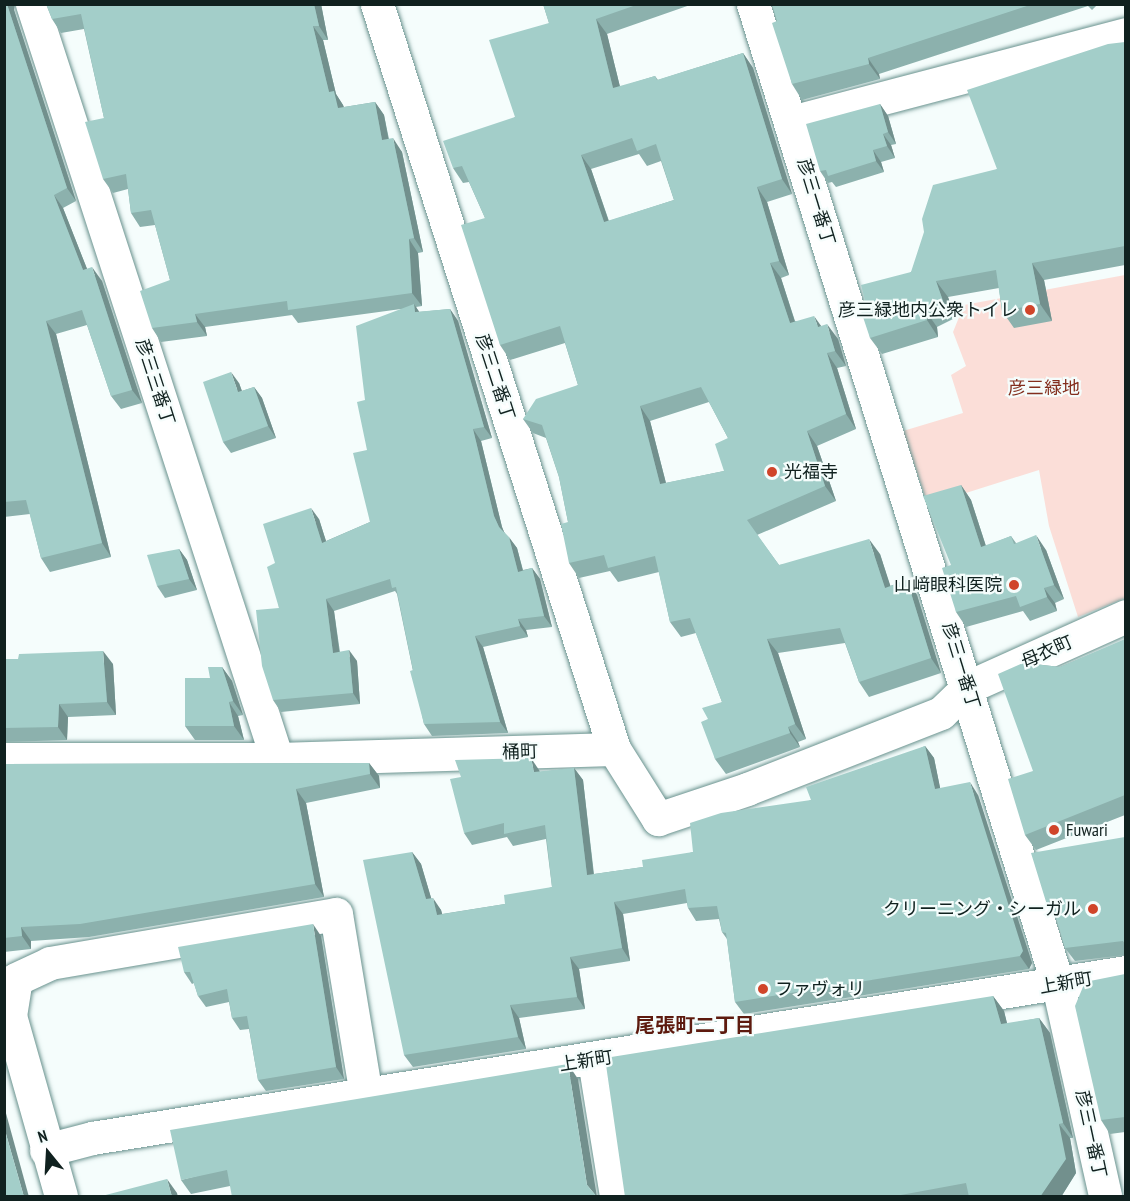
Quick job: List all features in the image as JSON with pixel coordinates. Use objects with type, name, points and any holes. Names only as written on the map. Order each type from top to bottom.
[{"type":"street","name":"彦三三番丁","points":[[32,4],[277,759]]},
{"type":"street","name":"彦三二番丁","points":[[376,4],[614,749]]},
{"type":"street","name":"彦三一番丁","points":[[753,4],[968,687],[1058,985],[1105,1197]]},
{"type":"street","points":[[791,122],[1125,34]]},
{"type":"street","name":"母衣町","points":[[968,687],[1125,616]]},
{"type":"street","points":[[614,749],[658,819],[747,789],[941,713],[968,687]]},
{"type":"street","name":"桶町","points":[[4,759],[277,759],[614,749]]},
{"type":"street","points":[[62,1197],[7,1016],[16,979],[50,963],[336,915],[366,1096]]},
{"type":"street","name":"上新町","points":[[46,1150],[92,1138],[594,1060],[1058,985],[1125,972]]},
{"type":"street","points":[[594,1060],[616,1197]]},
{"type":"green space","name":"彦三緑地","points":[[1125,275],[1125,598],[1078,617],[1049,526],[1039,470],[928,505],[903,431],[963,413],[951,375],[966,366],[953,332],[964,305]]},
{"type":"building","points":[[4,4],[7,4],[67,188],[54,195],[83,270],[92,267],[132,390],[111,396],[82,310],[46,321],[102,543],[41,558],[26,500],[4,502]]},
{"type":"building","points":[[46,4],[314,4],[319,26],[313,26],[329,92],[334,91],[338,108],[375,102],[382,140],[393,138],[414,238],[409,239],[412,293],[288,310],[287,301],[195,314],[197,322],[152,328],[140,291],[170,280],[151,210],[131,213],[126,174],[103,179],[85,122],[104,118],[81,14],[52,19]]},
{"type":"building","points":[[543,4],[639,4],[596,19],[613,88],[655,76],[657,80],[743,53],[782,179],[757,187],[779,261],[770,263],[790,323],[814,316],[818,327],[827,324],[835,351],[827,353],[846,414],[807,431],[825,486],[747,520],[779,565],[869,539],[885,588],[907,580],[931,658],[859,682],[840,628],[767,639],[795,724],[788,727],[790,733],[715,759],[701,722],[708,719],[702,708],[722,702],[690,618],[670,622],[655,556],[608,568],[604,555],[569,563],[561,524],[568,522],[559,477],[542,425],[523,419],[536,399],[578,385],[560,326],[500,345],[461,225],[485,218],[462,166],[453,168],[443,141],[515,117],[489,40],[549,23]],"holes":[[[632,138],[637,151],[656,144],[674,200],[604,222],[581,155]],[[701,387],[728,438],[715,444],[724,471],[660,484],[640,406]]]},
{"type":"building","points":[[772,4],[1033,4],[868,58],[869,64],[792,84],[772,23],[777,21]]},
{"type":"building","points":[[1125,42],[1125,246],[1032,263],[1040,304],[1002,311],[996,270],[936,281],[943,301],[925,310],[927,320],[870,338],[861,311],[867,309],[861,285],[911,272],[924,232],[922,219],[933,185],[997,169],[967,90],[1108,44]]},
{"type":"building","points":[[880,104],[888,132],[883,134],[887,146],[873,150],[876,161],[828,176],[826,170],[820,171],[806,124]]},
{"type":"building","points":[[414,304],[415,312],[450,309],[484,427],[473,429],[494,516],[499,527],[509,537],[518,572],[532,568],[544,616],[518,619],[520,626],[475,636],[500,722],[424,724],[410,671],[413,670],[396,587],[392,588],[390,579],[326,599],[333,653],[349,650],[353,693],[273,700],[262,666],[256,610],[279,608],[267,567],[275,563],[263,524],[311,508],[322,543],[370,522],[353,453],[367,450],[357,402],[365,400],[356,326]]},
{"type":"building","points":[[231,372],[238,392],[254,387],[268,426],[223,442],[203,382]]},
{"type":"building","points":[[961,485],[981,547],[1011,536],[1014,544],[1036,535],[1054,585],[1044,588],[1047,597],[1020,607],[1016,596],[956,612],[942,568],[951,565],[923,496]]},
{"type":"building","points":[[179,549],[189,579],[157,586],[147,555]]},
{"type":"building","points":[[1125,639],[1125,795],[1025,835],[1008,779],[1033,771],[998,674],[1032,659],[1034,664],[1060,667]]},
{"type":"building","points":[[103,651],[107,702],[59,704],[58,727],[4,728],[4,659],[18,659],[19,654]]},
{"type":"building","points":[[208,667],[222,667],[233,701],[229,702],[234,726],[185,726],[185,678],[210,678]]},
{"type":"building","points":[[925,746],[935,789],[970,782],[1023,951],[1020,956],[735,1002],[726,933],[722,932],[717,906],[688,908],[685,889],[614,902],[622,948],[570,957],[577,997],[510,1005],[518,1037],[404,1055],[363,860],[412,852],[426,899],[433,898],[437,915],[505,904],[504,895],[552,887],[545,825],[504,834],[504,823],[464,833],[450,779],[461,777],[455,760],[531,758],[534,772],[574,768],[587,875],[643,867],[642,860],[693,852],[690,823],[721,813],[811,800],[806,787]]},
{"type":"building","points":[[369,763],[370,774],[296,789],[315,884],[80,924],[21,927],[22,936],[4,938],[4,764]]},
{"type":"building","points":[[1125,837],[1125,944],[1123,941],[1065,948],[1051,899],[1047,905],[1031,853]]},
{"type":"building","points":[[313,924],[336,1067],[258,1080],[247,1016],[232,1018],[227,989],[198,996],[190,972],[184,972],[178,947]]},
{"type":"building","points":[[1125,974],[1125,1117],[1101,1120],[1075,1006],[1085,982]]},
{"type":"building","points":[[993,996],[1001,1024],[1039,1018],[1063,1123],[1059,1124],[1066,1159],[1040,1197],[969,1197],[966,1183],[890,1197],[625,1197],[605,1058]]},
{"type":"building","points":[[568,1064],[587,1185],[597,1197],[232,1197],[227,1170],[181,1180],[170,1130]]},
{"type":"building","points":[[4,1127],[24,1197],[4,1197]]},
{"type":"building","points":[[167,1179],[172,1197],[98,1197]]},
{"type":"place","name":"彦三緑地内公衆トイレ","points":[[1030,310]]},
{"type":"place","name":"光福寺","points":[[772,472]]},
{"type":"place","name":"山﨑眼科医院","points":[[1014,585]]},
{"type":"place","name":"Fuwari","points":[[1054,830]]},
{"type":"place","name":"クリーニング・シーガル","points":[[1093,909]]},
{"type":"place","name":"ファヴォリ","points":[[763,989]]},
{"type":"district","name":"尾張町二丁目","points":[[695,1025]]}]
